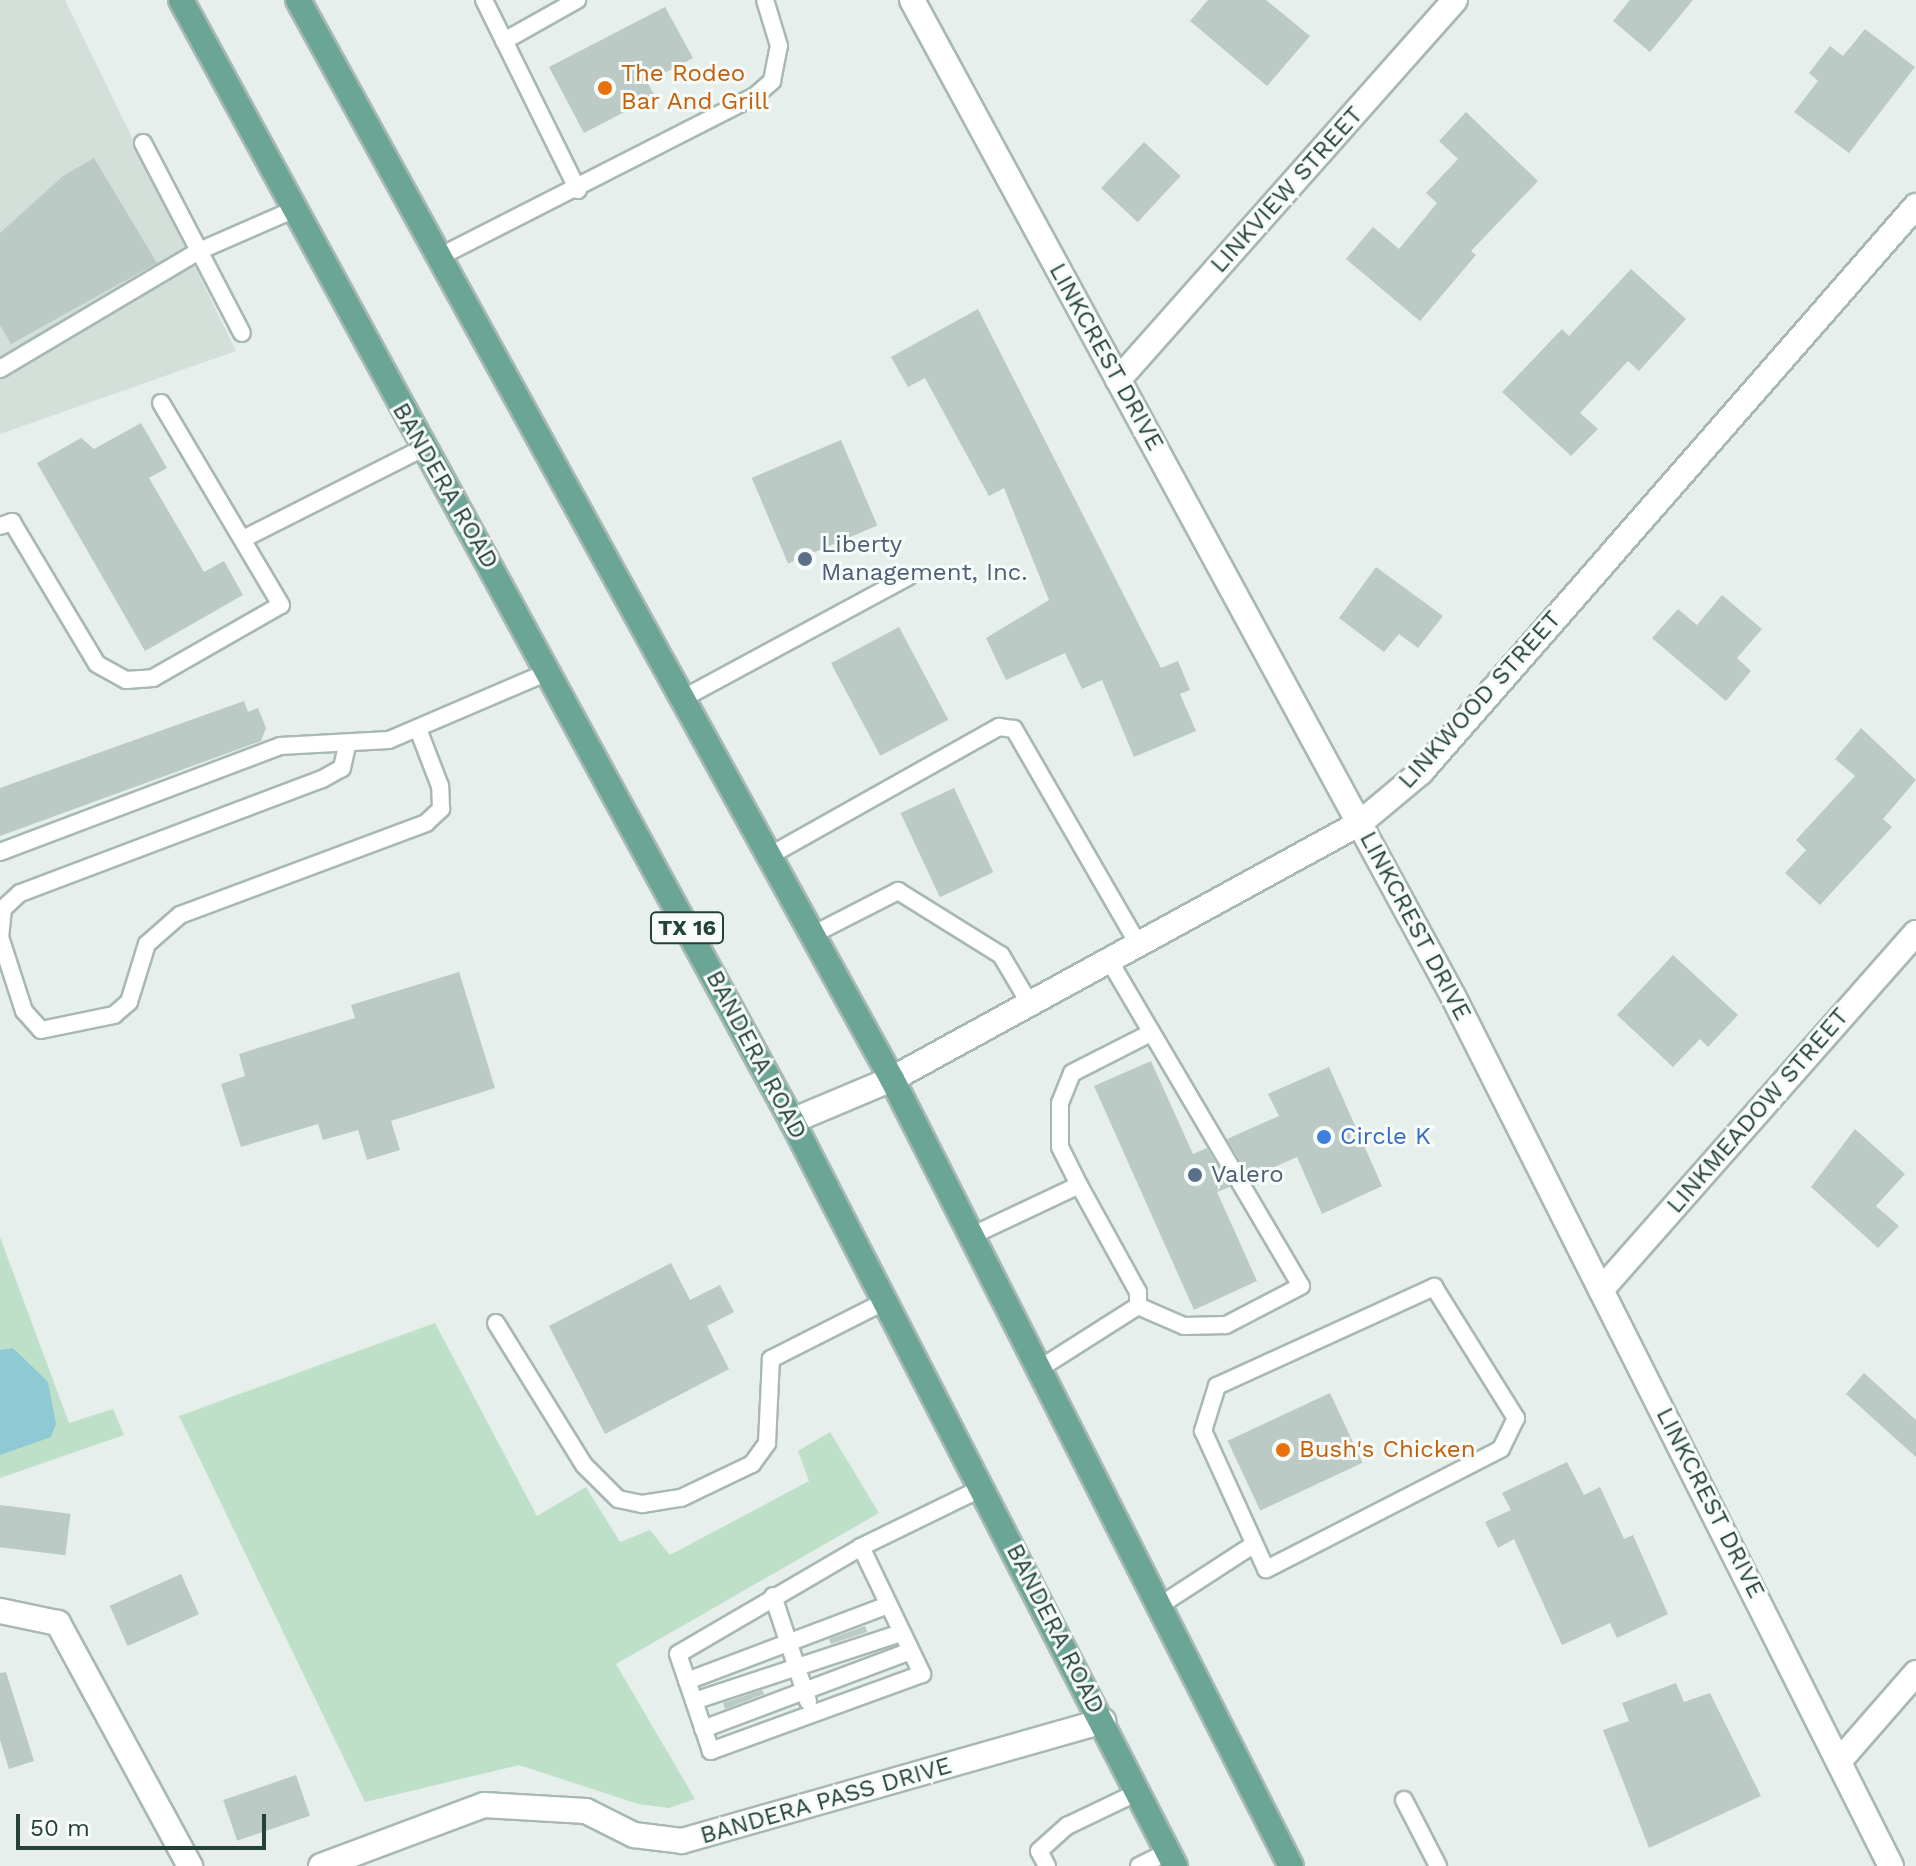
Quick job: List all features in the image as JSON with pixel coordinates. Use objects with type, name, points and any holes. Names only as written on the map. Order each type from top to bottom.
[{"type":"main road","name":"BANDERA ROAD","points":[[181,0],[423,448],[550,671],[792,1121],[1172,1859]]},
{"type":"main road","points":[[298,0],[892,1079],[1291,1866]]},
{"type":"street","name":"LINKCREST DRIVE","points":[[912,0],[1360,823],[1841,1759],[1891,1866]]},
{"type":"street","name":"LINKVIEW STREET","points":[[1118,380],[1455,0]]},
{"type":"street","name":"LINKWOOD STREET","points":[[792,1121],[892,1079],[1360,823],[1421,772],[1916,206]]},
{"type":"street","name":"LINKMEADOW STREET","points":[[1601,1290],[1916,933]]},
{"type":"street","points":[[0,1611],[58,1623],[190,1866]]},
{"type":"street","points":[[1841,1759],[1916,1673]]},
{"type":"street","name":"BANDERA PASS DRIVE","points":[[321,1866],[484,1805],[586,1811],[634,1835],[682,1841],[1103,1721]]},
{"type":"lane","points":[[484,0],[578,190]]},
{"type":"lane","points":[[504,41],[577,0]]},
{"type":"lane","points":[[439,257],[578,190],[772,81],[779,46],[765,0]]},
{"type":"lane","points":[[143,143],[242,333]]},
{"type":"lane","points":[[0,369],[199,251],[293,210]]},
{"type":"lane","points":[[0,526],[12,522],[97,664],[126,680],[153,678],[281,605],[161,403]]},
{"type":"lane","points":[[243,539],[423,448]]},
{"type":"lane","points":[[682,699],[908,577]]},
{"type":"lane","points":[[0,852],[280,746],[347,746],[418,729],[550,671]]},
{"type":"lane","points":[[769,856],[999,727],[1014,729],[1138,944]]},
{"type":"lane","points":[[347,746],[342,768],[322,779],[20,893],[3,909],[7,967],[41,1030],[114,1015],[129,1002],[147,944],[180,915],[426,823],[441,809],[440,786],[418,729]]},
{"type":"lane","points":[[812,935],[898,891],[1001,955],[1030,1004]]},
{"type":"lane","points":[[1109,960],[1301,1286],[1226,1325],[1184,1326],[1138,1306]]},
{"type":"lane","points":[[1138,1306],[1138,1292],[1060,1147],[1060,1103],[1072,1073],[1151,1033]]},
{"type":"lane","points":[[971,1236],[1079,1185]]},
{"type":"lane","points":[[1434,1287],[1516,1418],[1501,1449],[1266,1569],[1250,1547],[1203,1431],[1217,1386],[1434,1287]]},
{"type":"lane","points":[[496,1323],[584,1465],[618,1499],[642,1504],[681,1498],[752,1464],[767,1443],[764,1375],[771,1359],[886,1301]]},
{"type":"lane","points":[[1039,1369],[1138,1306]]},
{"type":"lane","points":[[861,1547],[922,1674],[812,1711],[711,1751],[678,1654],[861,1547],[982,1488]]},
{"type":"lane","points":[[1159,1606],[1250,1547]]},
{"type":"lane","points":[[773,1596],[812,1711]]},
{"type":"lane","points":[[687,1681],[888,1605]]},
{"type":"lane","points":[[694,1701],[901,1633]]},
{"type":"lane","points":[[703,1729],[910,1651]]},
{"type":"lane","points":[[1047,1866],[1039,1851],[1067,1826],[1138,1792]]},
{"type":"lane","points":[[1404,1800],[1438,1866]]},
{"type":"lane","points":[[1139,1866],[1172,1859]]},
{"type":"shaded area","points":[[0,0],[65,0],[236,351],[0,434]]},
{"type":"green space","points":[[0,1237],[69,1423],[113,1409],[124,1435],[0,1478]]},
{"type":"green space","points":[[435,1323],[537,1516],[586,1487],[620,1542],[650,1530],[670,1555],[809,1481],[798,1451],[830,1432],[879,1513],[616,1664],[695,1799],[669,1808],[638,1804],[519,1765],[365,1802],[179,1416]]},
{"type":"water","points":[[13,1348],[48,1382],[56,1424],[51,1437],[0,1455],[0,1350]]},
{"type":"building","points":[[1208,0],[1266,0],[1310,36],[1267,86],[1190,21]]},
{"type":"building","points":[[1630,0],[1693,0],[1650,52],[1613,21]]},
{"type":"building","points":[[665,7],[693,58],[647,82],[655,96],[584,133],[549,67]]},
{"type":"building","points":[[1865,29],[1915,67],[1849,153],[1794,112],[1818,81],[1809,73],[1830,46],[1843,56]]},
{"type":"building","points":[[1466,112],[1538,181],[1471,251],[1476,255],[1420,321],[1346,259],[1373,227],[1399,249],[1437,203],[1426,193],[1458,159],[1439,141]]},
{"type":"building","points":[[1144,142],[1181,176],[1138,222],[1101,188]]},
{"type":"building","points":[[94,158],[157,263],[11,344],[0,325],[0,233],[63,176]]},
{"type":"building","points":[[1631,269],[1686,319],[1639,371],[1628,361],[1580,413],[1598,429],[1571,456],[1502,392],[1562,329],[1569,336]]},
{"type":"building","points":[[978,309],[1161,668],[1178,661],[1190,690],[1180,694],[1196,731],[1134,757],[1102,680],[1082,689],[1065,653],[1006,680],[986,638],[1049,600],[1004,488],[989,496],[925,378],[908,387],[891,357]]},
{"type":"building","points":[[141,423],[167,468],[149,478],[204,572],[224,561],[243,595],[145,651],[37,463],[81,438],[94,449]]},
{"type":"building","points":[[841,440],[877,526],[788,564],[752,478]]},
{"type":"building","points":[[1376,567],[1443,616],[1418,648],[1399,634],[1384,652],[1339,618]]},
{"type":"building","points":[[1722,595],[1762,629],[1737,658],[1751,671],[1726,701],[1652,638],[1678,609],[1697,625]]},
{"type":"building","points":[[899,627],[948,720],[880,756],[831,663]]},
{"type":"building","points":[[244,701],[248,712],[258,708],[266,728],[261,741],[0,836],[0,788]]},
{"type":"building","points":[[1861,728],[1916,780],[1883,819],[1892,827],[1820,905],[1785,873],[1806,850],[1796,840],[1855,776],[1835,759]]},
{"type":"building","points":[[954,788],[993,872],[940,897],[901,813]]},
{"type":"building","points":[[1673,955],[1738,1015],[1708,1047],[1700,1039],[1673,1067],[1617,1015]]},
{"type":"building","points":[[459,972],[495,1088],[391,1121],[400,1150],[367,1160],[358,1130],[323,1140],[318,1124],[241,1147],[221,1084],[245,1076],[239,1054],[355,1018],[351,1005]]},
{"type":"building","name":"Valero","points":[[1151,1061],[1193,1154],[1207,1148],[1230,1187],[1217,1192],[1257,1281],[1194,1310],[1094,1086]]},
{"type":"building","name":"Circle K","points":[[1329,1067],[1382,1186],[1322,1214],[1297,1157],[1250,1178],[1227,1139],[1279,1116],[1268,1094]]},
{"type":"building","points":[[1855,1129],[1905,1174],[1876,1206],[1899,1226],[1878,1248],[1811,1187]]},
{"type":"building","points":[[671,1263],[690,1300],[720,1285],[734,1312],[707,1326],[729,1369],[605,1434],[549,1326]]},
{"type":"building","points":[[1864,1373],[1916,1420],[1916,1457],[1846,1394]]},
{"type":"building","points":[[1330,1393],[1363,1463],[1260,1511],[1228,1441]]},
{"type":"building","points":[[1567,1462],[1584,1495],[1600,1487],[1624,1539],[1633,1535],[1668,1614],[1617,1638],[1610,1623],[1562,1645],[1514,1539],[1498,1548],[1485,1522],[1511,1510],[1502,1493]]},
{"type":"building","points":[[0,1505],[70,1514],[65,1555],[0,1547]]},
{"type":"building","points":[[181,1574],[199,1614],[128,1646],[110,1606]]},
{"type":"building","points":[[865,1626],[867,1632],[831,1644],[829,1639]]},
{"type":"building","points":[[6,1672],[34,1761],[9,1769],[0,1740],[0,1673]]},
{"type":"building","points":[[1676,1683],[1684,1702],[1710,1693],[1761,1796],[1649,1848],[1603,1730],[1629,1721],[1622,1703]]},
{"type":"building","points":[[762,1690],[764,1694],[725,1709],[723,1703]]},
{"type":"building","points":[[296,1775],[310,1816],[237,1841],[223,1800]]},
{"type":"place","name":"The Rodeo Bar And Grill","points":[[605,88]]},
{"type":"place","name":"Liberty Management, Inc.","points":[[805,559]]},
{"type":"place","name":"Circle K","points":[[1324,1137]]},
{"type":"place","name":"Valero","points":[[1195,1175]]},
{"type":"place","name":"Bush's Chicken","points":[[1283,1450]]}]
